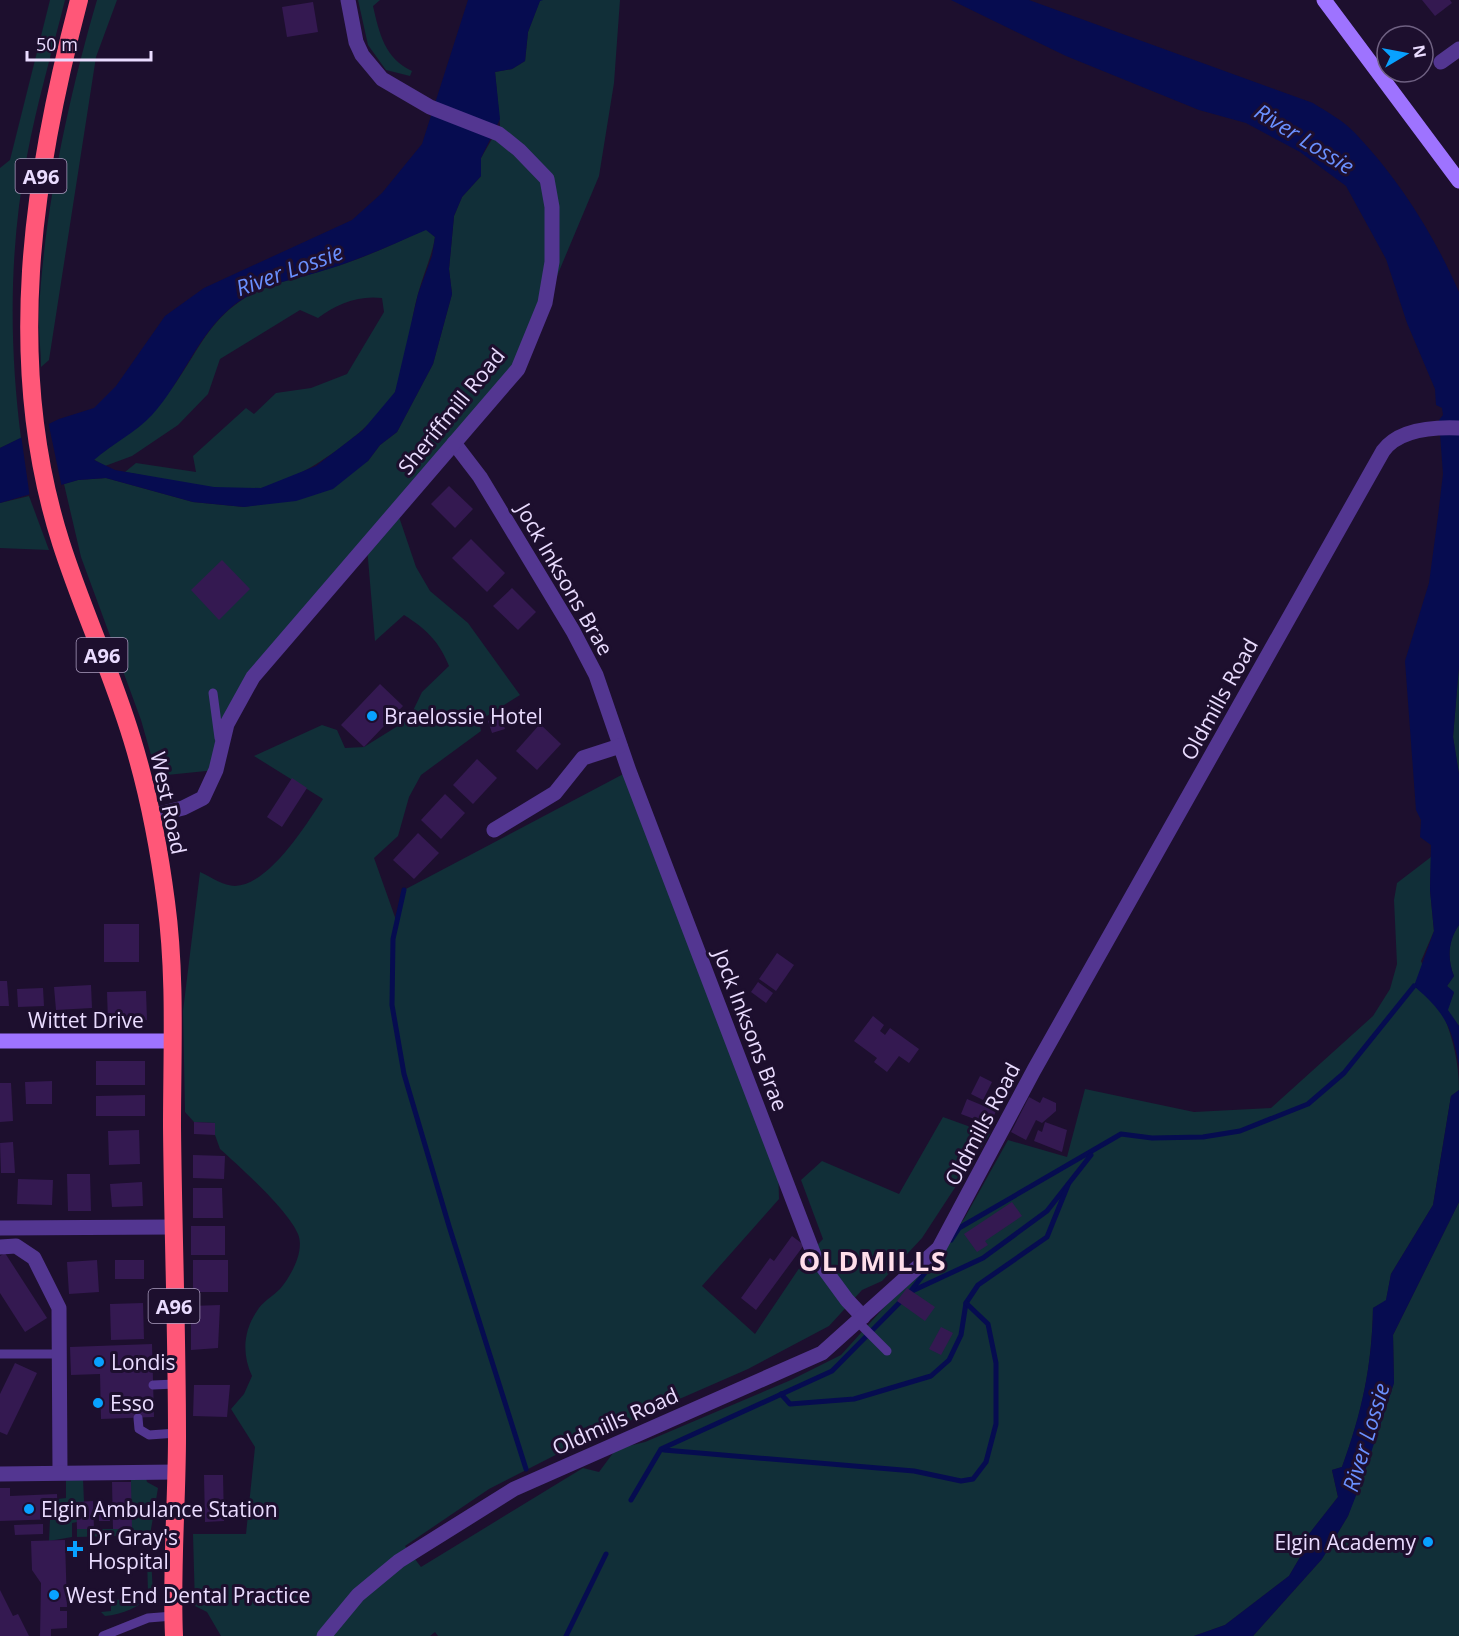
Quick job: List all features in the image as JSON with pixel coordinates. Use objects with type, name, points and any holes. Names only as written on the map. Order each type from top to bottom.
[{"type":"highway","name":"West Road","points":[[79,0],[46,139],[30,267],[28,356],[36,440],[48,496],[70,569],[132,740],[151,816],[169,926],[177,1433],[174,1636]]},
{"type":"street","name":"Sheriffmill Road","points":[[151,816],[183,808],[203,798],[220,754],[227,724],[253,677],[518,369],[545,303],[552,262],[552,207],[547,179],[519,150],[499,134],[430,107],[395,89],[382,79],[356,42],[348,0]]},
{"type":"street","points":[[1324,0],[1459,181]]},
{"type":"street","points":[[1441,62],[1459,49]]},
{"type":"street","name":"Oldmills Road","points":[[324,1636],[358,1595],[399,1560],[514,1489],[822,1353],[862,1322],[939,1248],[1034,1070],[1383,451],[1396,438],[1437,427],[1459,428]]},
{"type":"street","name":"Jock Inksons Brae","points":[[454,443],[480,477],[573,631],[596,675],[620,746],[814,1255],[862,1322]]},
{"type":"street","points":[[494,830],[555,793],[583,758],[620,746]]},
{"type":"street","name":"Wittet Drive","points":[[0,1041],[171,1041]]},
{"type":"street","points":[[0,1228],[173,1227]]},
{"type":"street","points":[[0,1247],[16,1246],[34,1258],[59,1308],[60,1472]]},
{"type":"street","points":[[0,1474],[176,1472]]},
{"type":"lane","points":[[213,693],[218,718],[220,754]]},
{"type":"lane","points":[[862,1322],[887,1351]]},
{"type":"lane","points":[[0,1354],[60,1354]]},
{"type":"lane","points":[[153,1385],[175,1384]]},
{"type":"lane","points":[[138,1418],[139,1429],[149,1435],[177,1433]]},
{"type":"lane","points":[[103,1636],[148,1618],[173,1616]]},
{"type":"shaded area","points":[[50,0],[65,0],[27,156],[14,261],[14,367],[21,438],[0,448],[0,168],[10,160]]},
{"type":"shaded area","points":[[97,0],[117,0],[96,57],[49,360],[41,367],[39,312],[52,194],[77,75]]},
{"type":"shaded area","points":[[358,0],[380,0],[373,6],[381,35],[395,60],[412,71],[410,76],[386,70],[368,45]]},
{"type":"shaded area","points":[[540,0],[620,0],[614,83],[599,176],[518,369],[397,511],[416,567],[430,591],[468,623],[520,695],[479,721],[481,731],[421,775],[409,797],[398,836],[374,858],[396,920],[404,890],[629,771],[778,1161],[779,1199],[702,1286],[755,1334],[808,1255],[823,1239],[801,1180],[822,1161],[899,1194],[943,1117],[990,1134],[922,1238],[882,1281],[862,1290],[829,1326],[748,1369],[581,1442],[489,1489],[405,1546],[421,1567],[583,1468],[599,1472],[616,1449],[645,1442],[791,1380],[841,1355],[964,1219],[1008,1140],[1067,1157],[1085,1089],[1194,1112],[1271,1108],[1373,1016],[1390,989],[1397,964],[1394,900],[1397,883],[1431,857],[1430,890],[1434,931],[1421,961],[1452,1039],[1459,1090],[1451,1096],[1433,1205],[1391,1274],[1386,1301],[1373,1308],[1371,1350],[1365,1389],[1342,1467],[1332,1470],[1338,1497],[1309,1534],[1309,1542],[1289,1576],[1225,1625],[1194,1636],[438,1636],[435,1632],[430,1636],[221,1636],[207,1612],[195,1606],[193,1534],[246,1534],[255,1447],[231,1409],[244,1394],[252,1376],[245,1351],[252,1319],[259,1308],[280,1289],[296,1263],[300,1248],[298,1234],[293,1224],[263,1189],[220,1149],[215,1135],[215,1123],[194,1122],[185,1112],[183,1011],[200,872],[231,886],[248,883],[261,876],[297,838],[323,799],[254,756],[322,725],[337,730],[345,748],[364,747],[409,719],[422,692],[449,666],[441,649],[431,636],[404,615],[375,641],[367,547],[253,677],[216,770],[157,776],[141,720],[81,557],[64,484],[78,480],[106,478],[193,502],[244,507],[263,504],[368,461],[380,445],[397,432],[433,364],[452,294],[449,269],[454,216],[462,197],[481,176],[481,158],[500,125],[495,72],[512,69],[525,61],[528,32]]},
{"type":"shaded area","points":[[426,229],[435,237],[415,306],[400,381],[386,406],[336,451],[296,476],[261,488],[227,489],[193,485],[125,472],[136,463],[196,472],[193,456],[246,408],[254,414],[276,393],[311,388],[347,374],[384,312],[382,298],[373,297],[348,302],[318,318],[300,310],[220,359],[208,394],[178,425],[132,456],[105,466],[93,459],[127,434],[150,413],[177,381],[217,322],[235,305],[268,287],[353,261]]},
{"type":"shaded area","points":[[29,496],[49,550],[0,548],[0,503]]},
{"type":"shaded area","points":[[1459,666],[1459,774],[1453,737]]},
{"type":"shaded area","points":[[1459,925],[1459,1026],[1447,1010],[1454,993],[1447,986],[1454,976],[1450,963],[1450,950]]},
{"type":"shaded area","points":[[1459,1202],[1459,1636],[1253,1636],[1322,1559],[1348,1516],[1394,1383],[1393,1335]]},
{"type":"shaded area","points":[[131,1478],[146,1478],[147,1482],[158,1488],[150,1535],[77,1537],[77,1529],[131,1529]]},
{"type":"shaded area","points":[[83,1479],[84,1502],[76,1502],[77,1522],[72,1523],[72,1537],[49,1541],[50,1519],[58,1518],[58,1499],[66,1498],[66,1480]]},
{"type":"shaded area","points":[[147,1557],[151,1557],[153,1594],[131,1609],[105,1616],[101,1612],[111,1611],[111,1600],[134,1599],[134,1593],[148,1593]]},
{"type":"water","name":"River Lossie","points":[[468,0],[543,0],[540,1],[528,32],[525,61],[512,69],[495,72],[500,119],[481,158],[481,176],[462,197],[454,216],[449,269],[452,294],[433,364],[397,432],[380,445],[368,461],[333,489],[296,501],[244,507],[193,502],[106,478],[78,480],[0,503],[0,448],[59,419],[94,408],[116,386],[165,316],[204,288],[352,220],[382,193],[422,144]],"holes":[[[426,230],[435,237],[432,256],[418,294],[395,392],[363,430],[316,466],[261,488],[214,487],[115,470],[94,460],[152,415],[173,388],[210,330],[234,305],[267,287],[353,261]]]},
{"type":"water","name":"River Lossie","points":[[951,0],[1029,0],[1313,103],[1351,129],[1386,169],[1427,229],[1449,271],[1459,292],[1459,666],[1453,737],[1459,774],[1459,925],[1450,950],[1450,963],[1454,976],[1447,986],[1454,992],[1448,1010],[1459,1026],[1459,1066],[1450,1030],[1440,1012],[1414,986],[1434,931],[1430,890],[1431,845],[1420,837],[1421,820],[1416,810],[1405,661],[1429,583],[1443,474],[1439,420],[1443,415],[1442,408],[1436,405],[1435,389],[1407,323],[1386,259],[1346,186],[1300,152],[1246,123],[1199,110],[1066,56]]},
{"type":"water","name":"River Lossie","points":[[1459,1090],[1459,1202],[1393,1335],[1394,1383],[1348,1516],[1322,1559],[1253,1636],[1194,1636],[1225,1625],[1289,1576],[1309,1542],[1309,1534],[1338,1497],[1332,1470],[1342,1467],[1365,1389],[1371,1350],[1373,1308],[1386,1300],[1391,1274],[1433,1205],[1451,1096]]},
{"type":"pier","points":[[48,421],[62,488],[30,498],[21,435]]},
{"type":"building","points":[[1422,0],[1450,0],[1452,3],[1435,16]]},
{"type":"building","points":[[313,2],[318,32],[287,37],[282,7]]},
{"type":"building","points":[[449,486],[473,509],[455,528],[431,504]]},
{"type":"building","points":[[471,539],[505,573],[487,592],[452,558]]},
{"type":"building","points":[[222,560],[250,589],[219,620],[191,590]]},
{"type":"building","points":[[512,588],[536,612],[518,630],[493,606]]},
{"type":"building","name":"Braelossie Hotel","points":[[380,684],[403,706],[364,747],[341,725]]},
{"type":"building","points":[[500,714],[505,729],[492,733],[488,721]]},
{"type":"building","points":[[540,724],[561,744],[537,770],[516,751]]},
{"type":"building","points":[[477,759],[497,778],[473,804],[453,785]]},
{"type":"building","points":[[292,778],[307,788],[282,827],[267,817]]},
{"type":"building","points":[[445,794],[465,813],[441,839],[421,820]]},
{"type":"building","points":[[418,833],[439,853],[414,879],[393,860]]},
{"type":"building","points":[[104,924],[139,924],[139,962],[104,962]]},
{"type":"building","points":[[777,953],[794,965],[776,991],[759,979]]},
{"type":"building","points":[[0,981],[7,981],[9,1006],[0,1006]]},
{"type":"building","points":[[758,982],[773,993],[766,1003],[751,992]]},
{"type":"building","points":[[91,985],[92,1008],[56,1010],[54,987]]},
{"type":"building","points":[[43,988],[44,1006],[18,1007],[17,989]]},
{"type":"building","points":[[146,991],[147,1020],[108,1021],[107,992]]},
{"type":"building","points":[[873,1016],[884,1025],[880,1031],[885,1035],[890,1028],[919,1049],[909,1063],[899,1056],[887,1072],[874,1062],[877,1058],[854,1041]]},
{"type":"building","points":[[96,1061],[145,1061],[145,1085],[96,1085]]},
{"type":"building","points":[[980,1076],[992,1082],[983,1100],[971,1094]]},
{"type":"building","points":[[52,1081],[52,1104],[26,1104],[25,1082]]},
{"type":"building","points":[[0,1083],[11,1083],[13,1121],[0,1122]]},
{"type":"building","points":[[145,1095],[145,1116],[96,1116],[96,1096]]},
{"type":"building","points":[[1029,1097],[1040,1103],[1043,1097],[1056,1103],[1056,1111],[1042,1123],[1036,1120],[1026,1140],[1011,1132]]},
{"type":"building","points":[[967,1099],[996,1111],[990,1125],[961,1114]]},
{"type":"building","points":[[194,1122],[215,1123],[215,1135],[194,1134]]},
{"type":"building","points":[[1045,1122],[1067,1130],[1062,1152],[1034,1141],[1038,1130],[1042,1132]]},
{"type":"building","points":[[139,1130],[140,1164],[109,1165],[108,1131]]},
{"type":"building","points":[[13,1142],[15,1173],[1,1173],[0,1143]]},
{"type":"building","points":[[193,1155],[225,1156],[224,1179],[193,1178]]},
{"type":"building","points":[[67,1174],[90,1174],[91,1211],[68,1211]]},
{"type":"building","points":[[18,1179],[53,1180],[52,1205],[17,1204]]},
{"type":"building","points":[[142,1182],[143,1206],[112,1207],[110,1184]]},
{"type":"building","points":[[193,1188],[222,1188],[223,1218],[193,1218]]},
{"type":"building","points":[[1012,1202],[1022,1216],[985,1241],[988,1245],[977,1252],[964,1234]]},
{"type":"building","points":[[191,1226],[225,1226],[225,1255],[191,1255]]},
{"type":"building","points":[[792,1236],[804,1245],[756,1310],[741,1298],[770,1258],[774,1261]]},
{"type":"building","points":[[5,1253],[47,1318],[25,1332],[0,1293],[0,1256]]},
{"type":"building","points":[[97,1260],[99,1292],[69,1294],[67,1262]]},
{"type":"building","points":[[115,1260],[144,1260],[144,1279],[115,1279]]},
{"type":"building","points":[[193,1260],[228,1260],[228,1292],[193,1292]]},
{"type":"building","points":[[907,1288],[935,1307],[925,1321],[897,1301]]},
{"type":"building","points":[[143,1303],[144,1339],[111,1340],[110,1304]]},
{"type":"building","points":[[220,1305],[218,1348],[191,1350],[191,1306]]},
{"type":"building","points":[[941,1327],[953,1333],[941,1355],[929,1349]]},
{"type":"building","points":[[152,1344],[154,1417],[101,1419],[100,1374],[71,1375],[70,1347]]},
{"type":"building","points":[[15,1363],[37,1373],[7,1435],[0,1432],[0,1394]]},
{"type":"building","points":[[194,1385],[230,1385],[227,1417],[193,1416]]},
{"type":"building","points":[[204,1475],[223,1475],[224,1521],[205,1522]]},
{"type":"building","points":[[112,1482],[131,1482],[132,1529],[113,1529]]},
{"type":"building","name":"Elgin Ambulance Station","points":[[0,1488],[10,1488],[10,1496],[57,1494],[58,1519],[0,1521]]},
{"type":"building","points":[[93,1501],[94,1529],[77,1529],[76,1502]]},
{"type":"building","points":[[99,1508],[109,1508],[110,1521],[99,1521]]},
{"type":"building","points":[[43,1524],[43,1534],[15,1535],[14,1525]]},
{"type":"building","name":"West End Dental Practice","points":[[65,1540],[67,1607],[60,1607],[60,1611],[67,1611],[67,1628],[51,1629],[51,1636],[40,1636],[41,1583],[32,1570],[31,1541]]},
{"type":"building","points":[[0,1590],[13,1616],[18,1614],[29,1636],[0,1636]]},
{"type":"waterway","points":[[404,890],[393,939],[392,1005],[404,1074],[449,1226],[526,1469]]},
{"type":"waterway","points":[[951,1240],[959,1228],[1121,1134],[1152,1138],[1203,1137],[1240,1131],[1308,1104],[1344,1073],[1414,986]]},
{"type":"waterway","points":[[910,1292],[983,1258],[1047,1211],[1091,1155]]},
{"type":"waterway","points":[[781,1394],[790,1404],[854,1399],[931,1376],[949,1360],[961,1335],[966,1303],[978,1285],[1047,1237],[1068,1185]]},
{"type":"waterway","points":[[631,1500],[661,1449],[832,1371],[910,1292],[934,1261]]},
{"type":"waterway","points":[[664,1450],[914,1471],[961,1481],[973,1479],[986,1462],[996,1424],[996,1363],[988,1324],[966,1303]]},
{"type":"waterway","points":[[566,1636],[606,1554]]},
{"type":"place","name":"Braelossie Hotel","points":[[372,716]]},
{"type":"place","name":"Londis","points":[[99,1362]]},
{"type":"place","name":"Esso","points":[[98,1403]]},
{"type":"place","name":"Elgin Ambulance Station","points":[[29,1509]]},
{"type":"place","name":"Elgin Academy","points":[[1428,1542]]},
{"type":"place","name":"Dr Gray's Hospital","points":[[75,1549]]},
{"type":"place","name":"West End Dental Practice","points":[[54,1595]]},
{"type":"district","name":"OLDMILLS","points":[[873,1260]]}]
